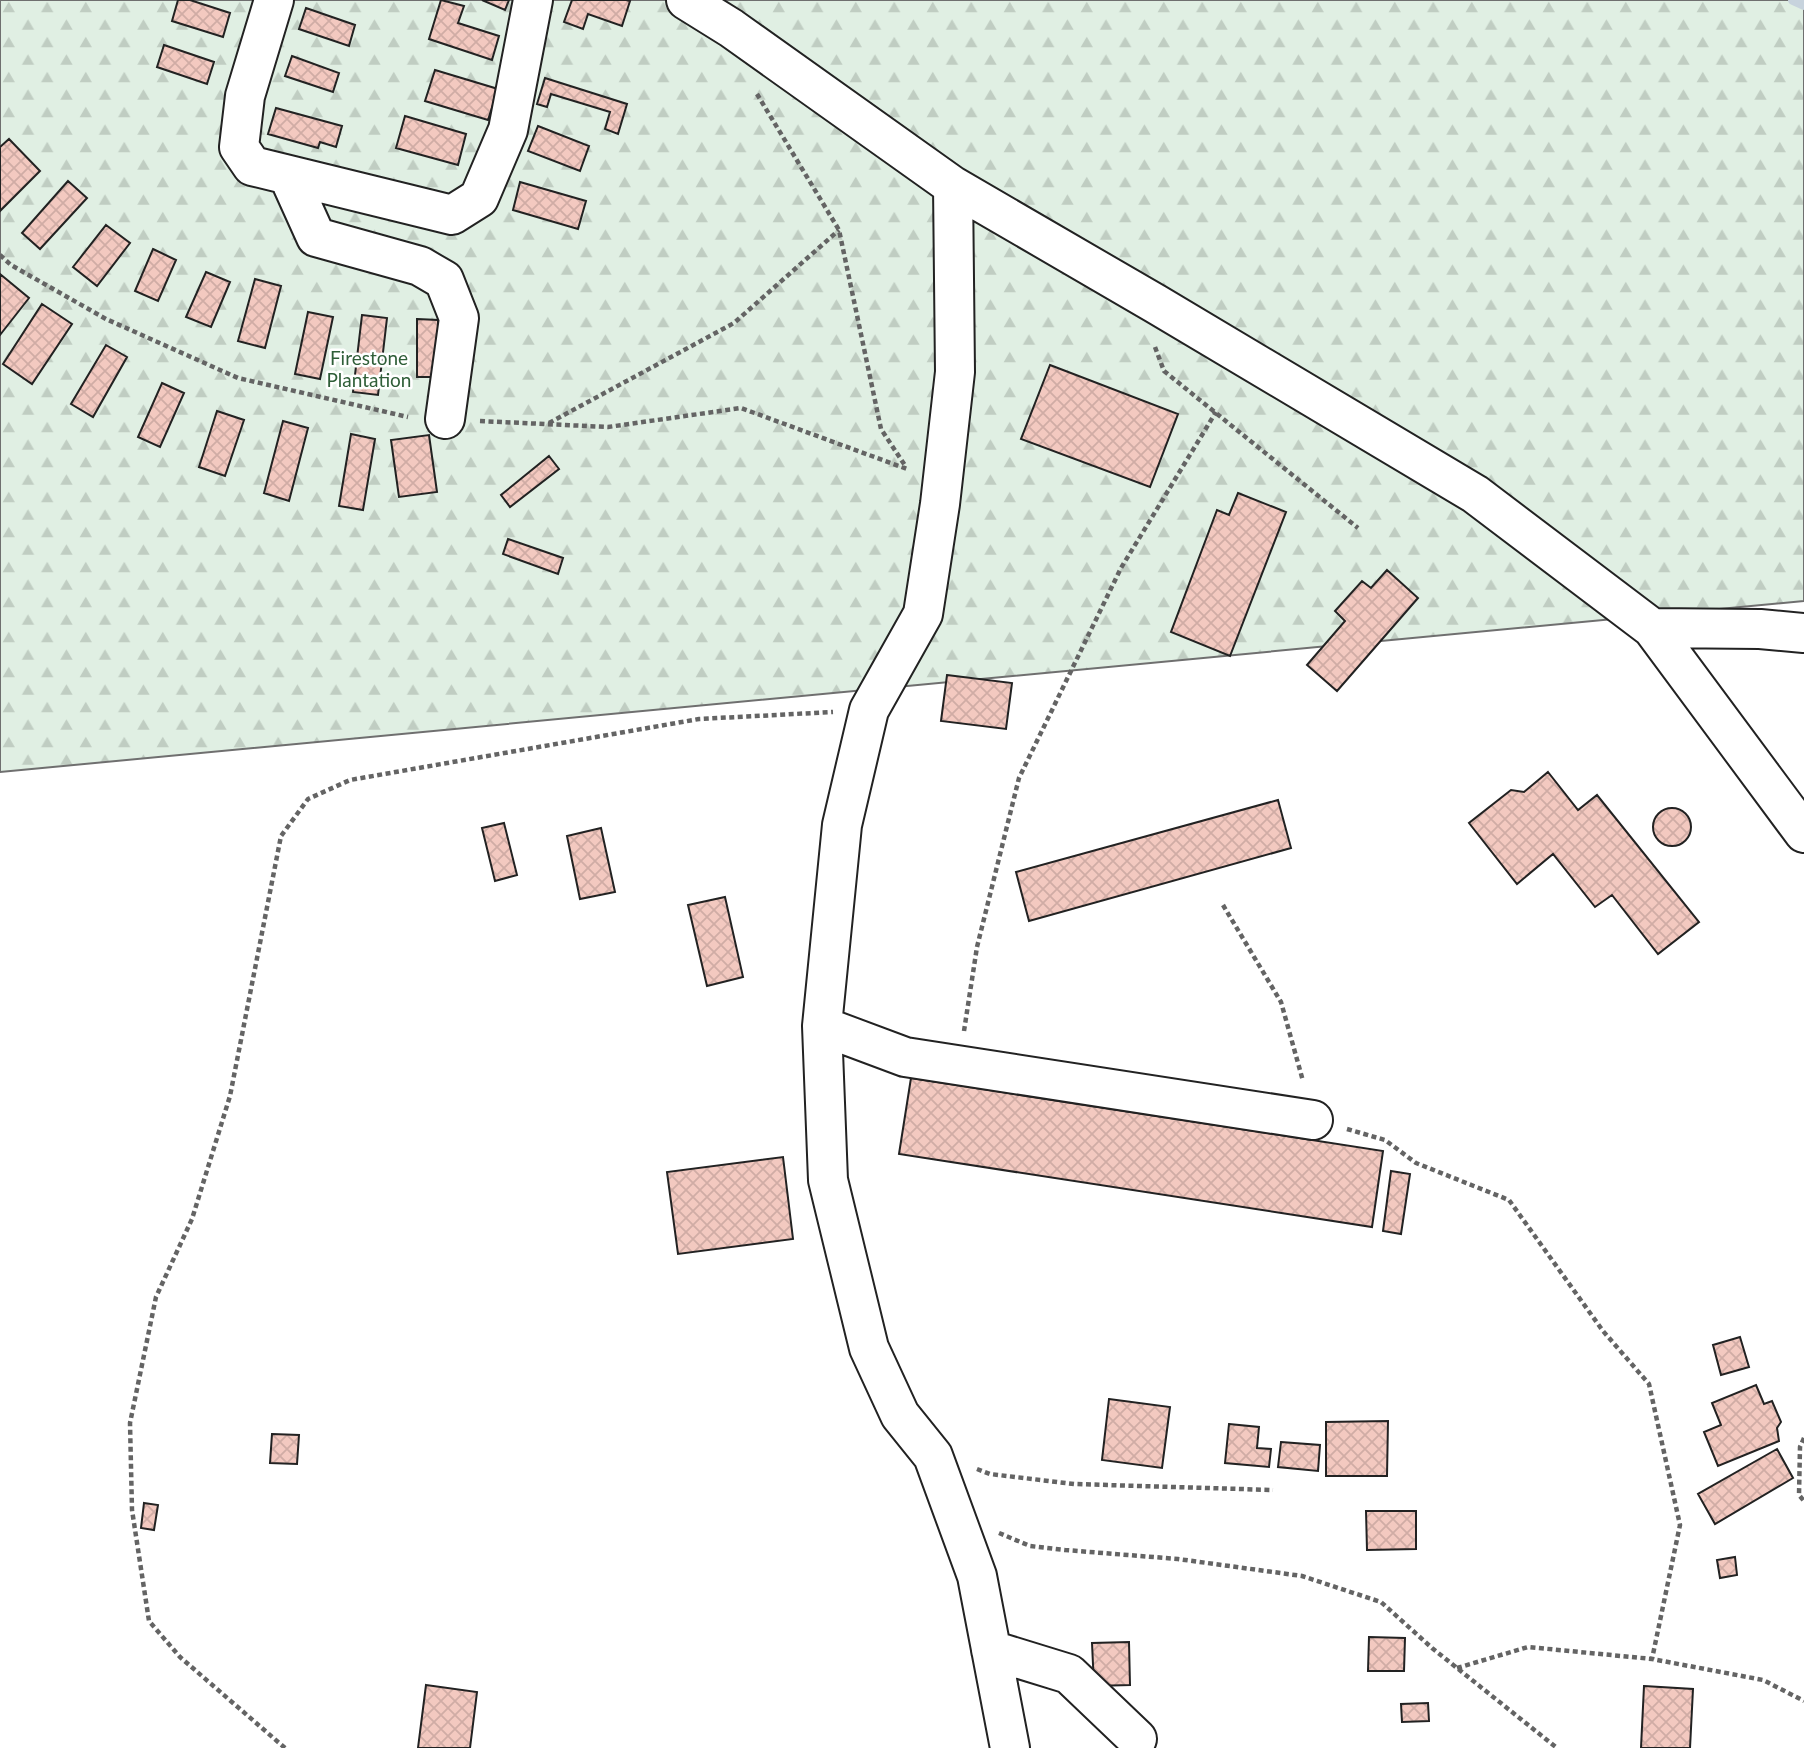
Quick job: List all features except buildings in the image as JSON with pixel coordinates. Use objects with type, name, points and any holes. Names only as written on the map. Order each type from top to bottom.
[{"type":"street","points":[[274,0],[245,96],[239,147],[252,166],[452,215],[479,198],[508,130],[533,0]]},
{"type":"street","points":[[686,0],[731,28],[953,186],[1475,494],[1652,628],[1804,833]]},
{"type":"street","points":[[288,175],[316,237],[420,266],[444,280],[459,318],[445,419]]},
{"type":"street","points":[[953,186],[955,372],[940,505],[923,614],[869,710],[842,825],[822,1026],[828,1180],[869,1348],[900,1415],[933,1456],[977,1576],[1010,1748]]},
{"type":"street","points":[[1652,628],[1759,629],[1804,633]]},
{"type":"street","points":[[822,1026],[905,1057],[1313,1120]]},
{"type":"street","points":[[991,1650],[1069,1674],[1137,1740]]},
{"type":"path","points":[[753,85],[839,230],[881,429],[906,468]]},
{"type":"path","points":[[548,424],[734,323],[839,230]]},
{"type":"path","points":[[1156,304],[1147,330],[1164,370],[1358,528]]},
{"type":"path","points":[[958,1065],[977,947],[1019,778],[1121,568],[1216,412]]},
{"type":"path","points":[[285,1748],[180,1657],[149,1621],[132,1510],[130,1423],[156,1297],[192,1219],[230,1096],[281,836],[308,799],[350,779],[699,719],[869,710]]},
{"type":"path","points":[[1223,905],[1281,1002],[1313,1120],[1385,1140],[1416,1163],[1509,1200],[1602,1331],[1649,1384],[1681,1525],[1652,1659]]},
{"type":"path","points":[[1804,1438],[1800,1447],[1799,1495],[1804,1501]]},
{"type":"path","points":[[933,1456],[990,1474],[1074,1484],[1273,1490]]},
{"type":"path","points":[[954,1513],[1030,1546],[1178,1559],[1303,1576],[1381,1602],[1432,1648],[1557,1748]]},
{"type":"path","points":[[1457,1668],[1528,1647],[1652,1659],[1763,1681],[1804,1701]]},
{"type":"green space","name":"Firestone Plantation","points":[[0,0],[1804,0],[1804,601],[0,772]]},
{"type":"waterway","points":[[1793,0],[1804,5]]}]
